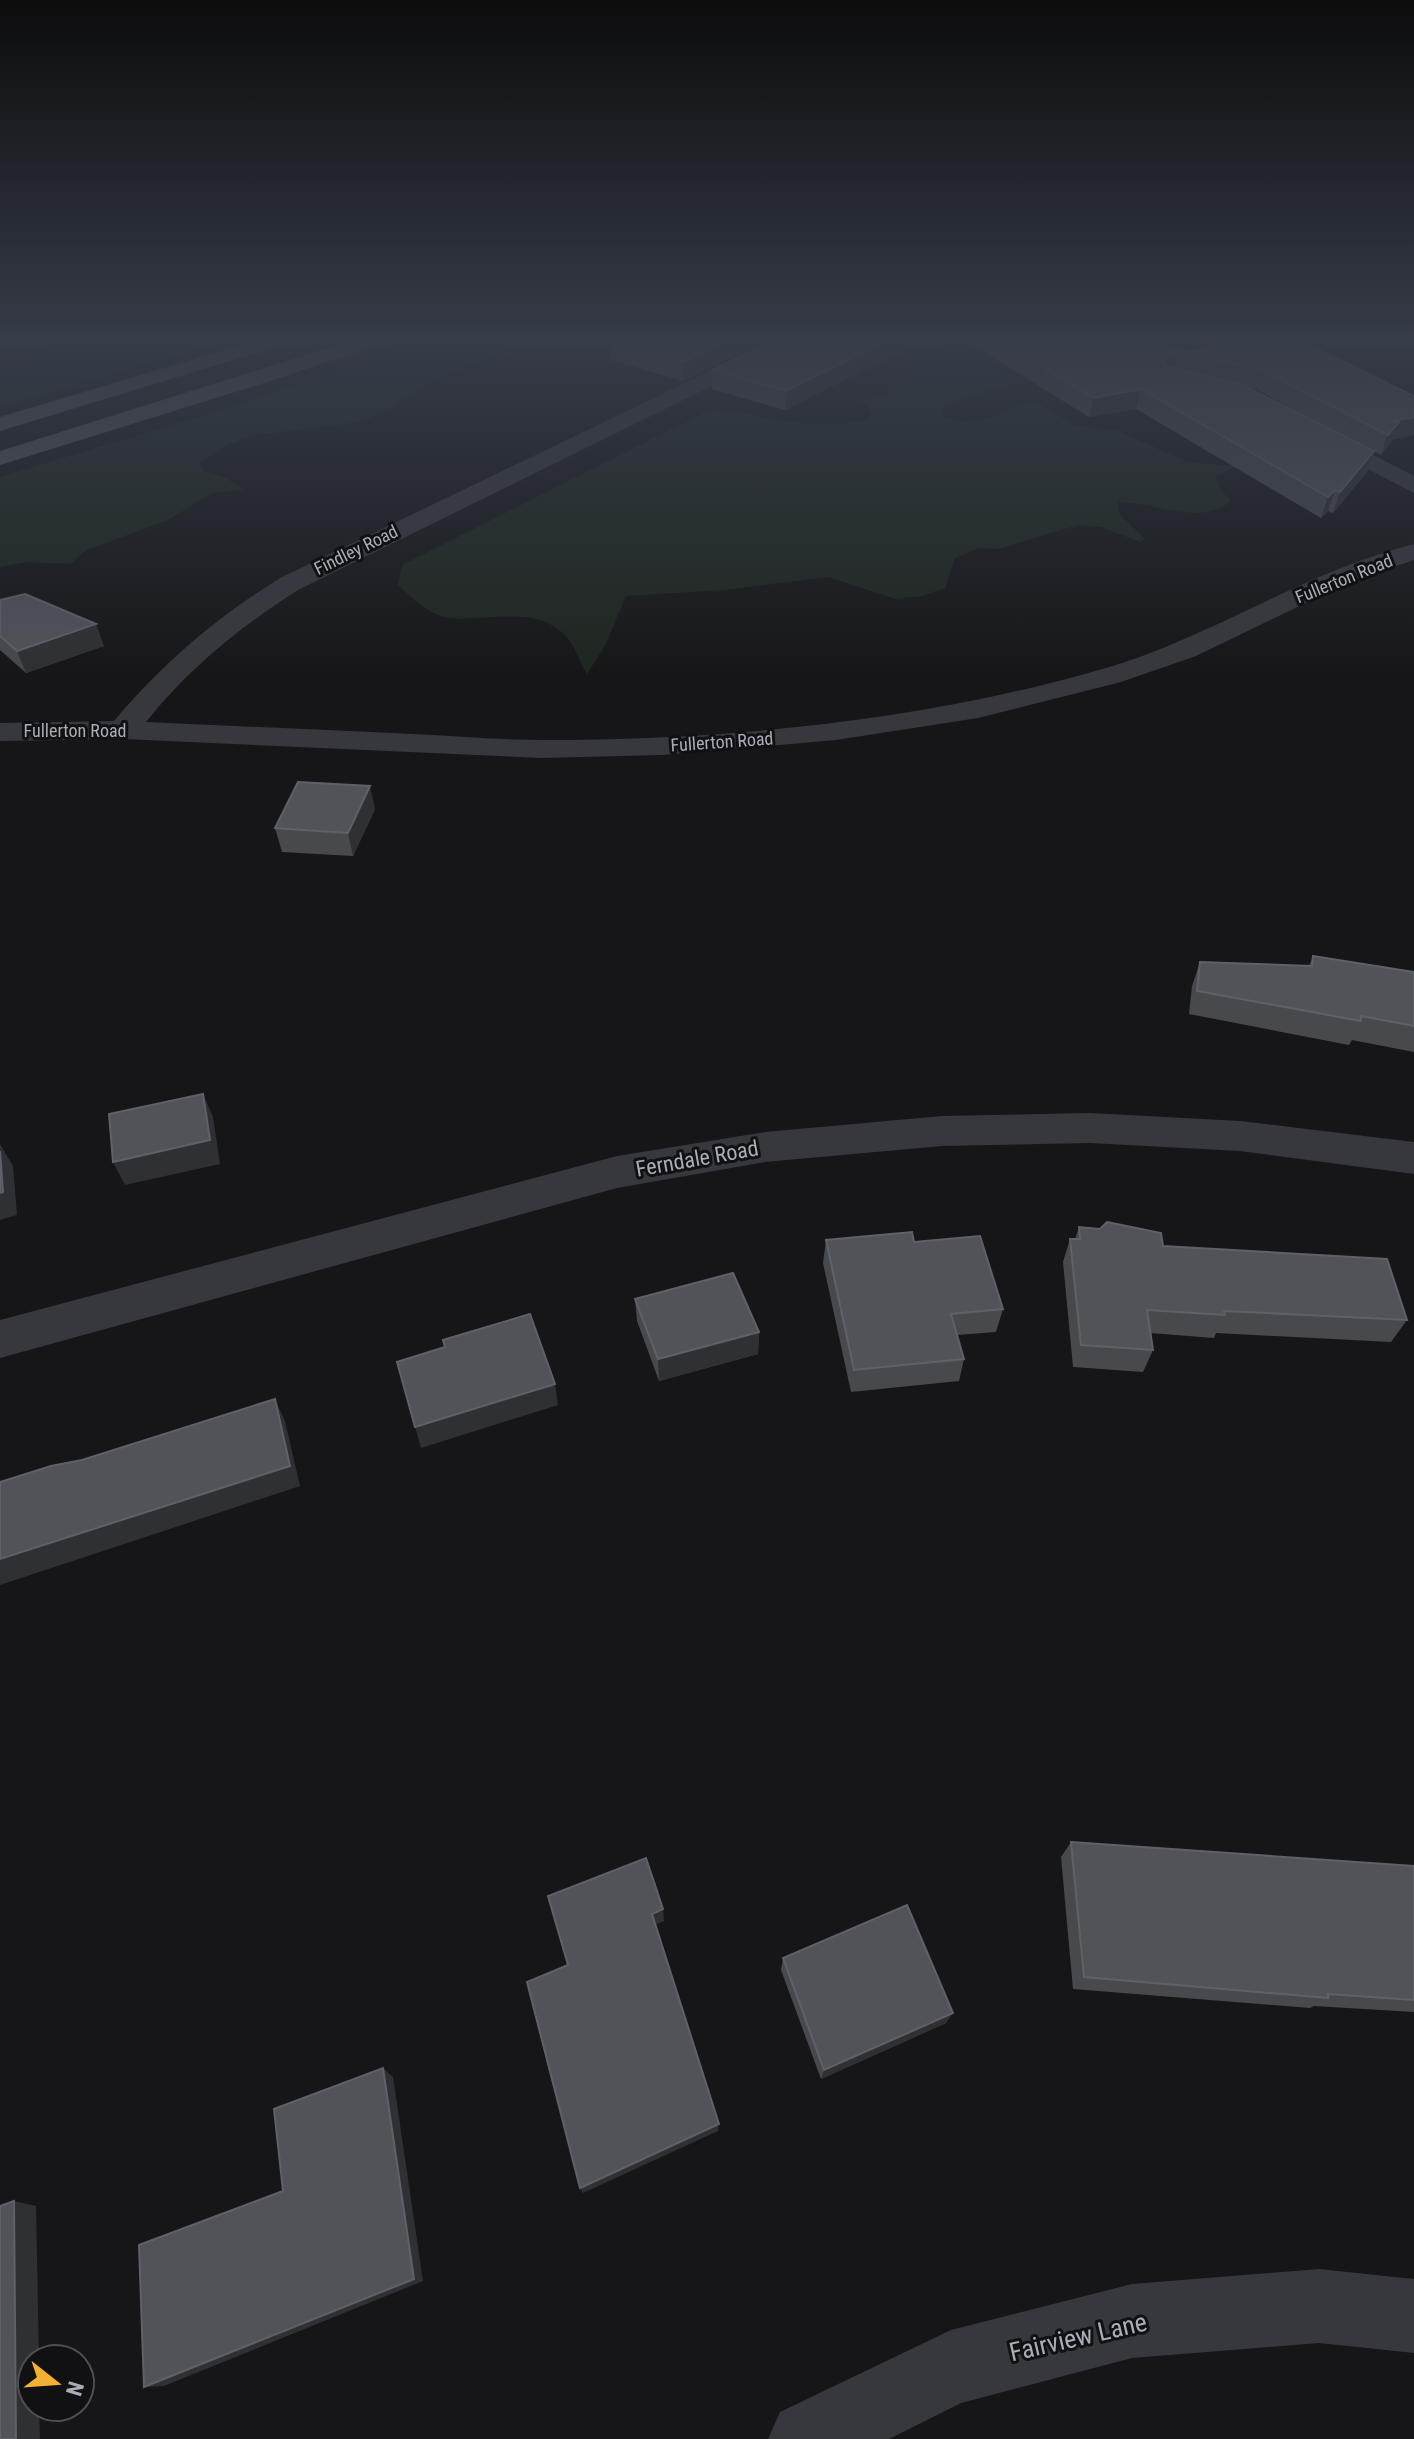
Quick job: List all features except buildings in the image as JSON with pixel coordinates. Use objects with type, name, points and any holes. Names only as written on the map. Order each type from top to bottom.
[{"type":"main road","points":[[0,458],[23,451]]},
{"type":"street","name":"Findley Road","points":[[123,730],[166,677],[188,656],[234,619],[289,584],[562,451]]},
{"type":"street","points":[[1349,451],[1414,486]]},
{"type":"street","name":"Fullerton Road","points":[[0,732],[123,730],[542,749],[676,745],[836,731],[978,709],[1111,676],[1186,650],[1342,575],[1414,552]]},
{"type":"street","name":"Ferndale Road","points":[[0,1339],[617,1172],[765,1147],[942,1131],[1090,1128],[1240,1136],[1414,1158]]},
{"type":"street","name":"Fairview Lane","points":[[807,2439],[951,2368],[1132,2321],[1319,2306],[1414,2316]]},
{"type":"shaded area","points":[[87,451],[216,451],[200,463],[204,471],[226,478],[244,490],[212,493],[168,520],[87,550],[70,564],[26,562],[0,567],[0,477]]},
{"type":"shaded area","points":[[628,451],[1162,451],[1187,462],[1235,466],[1216,477],[1220,489],[1231,501],[1219,509],[1192,513],[1118,502],[1120,515],[1145,539],[1140,542],[1101,527],[1078,525],[998,549],[979,548],[955,558],[945,588],[922,596],[896,599],[828,577],[724,590],[626,596],[606,644],[587,674],[566,636],[540,620],[511,616],[451,618],[422,606],[398,585],[402,565]]}]
